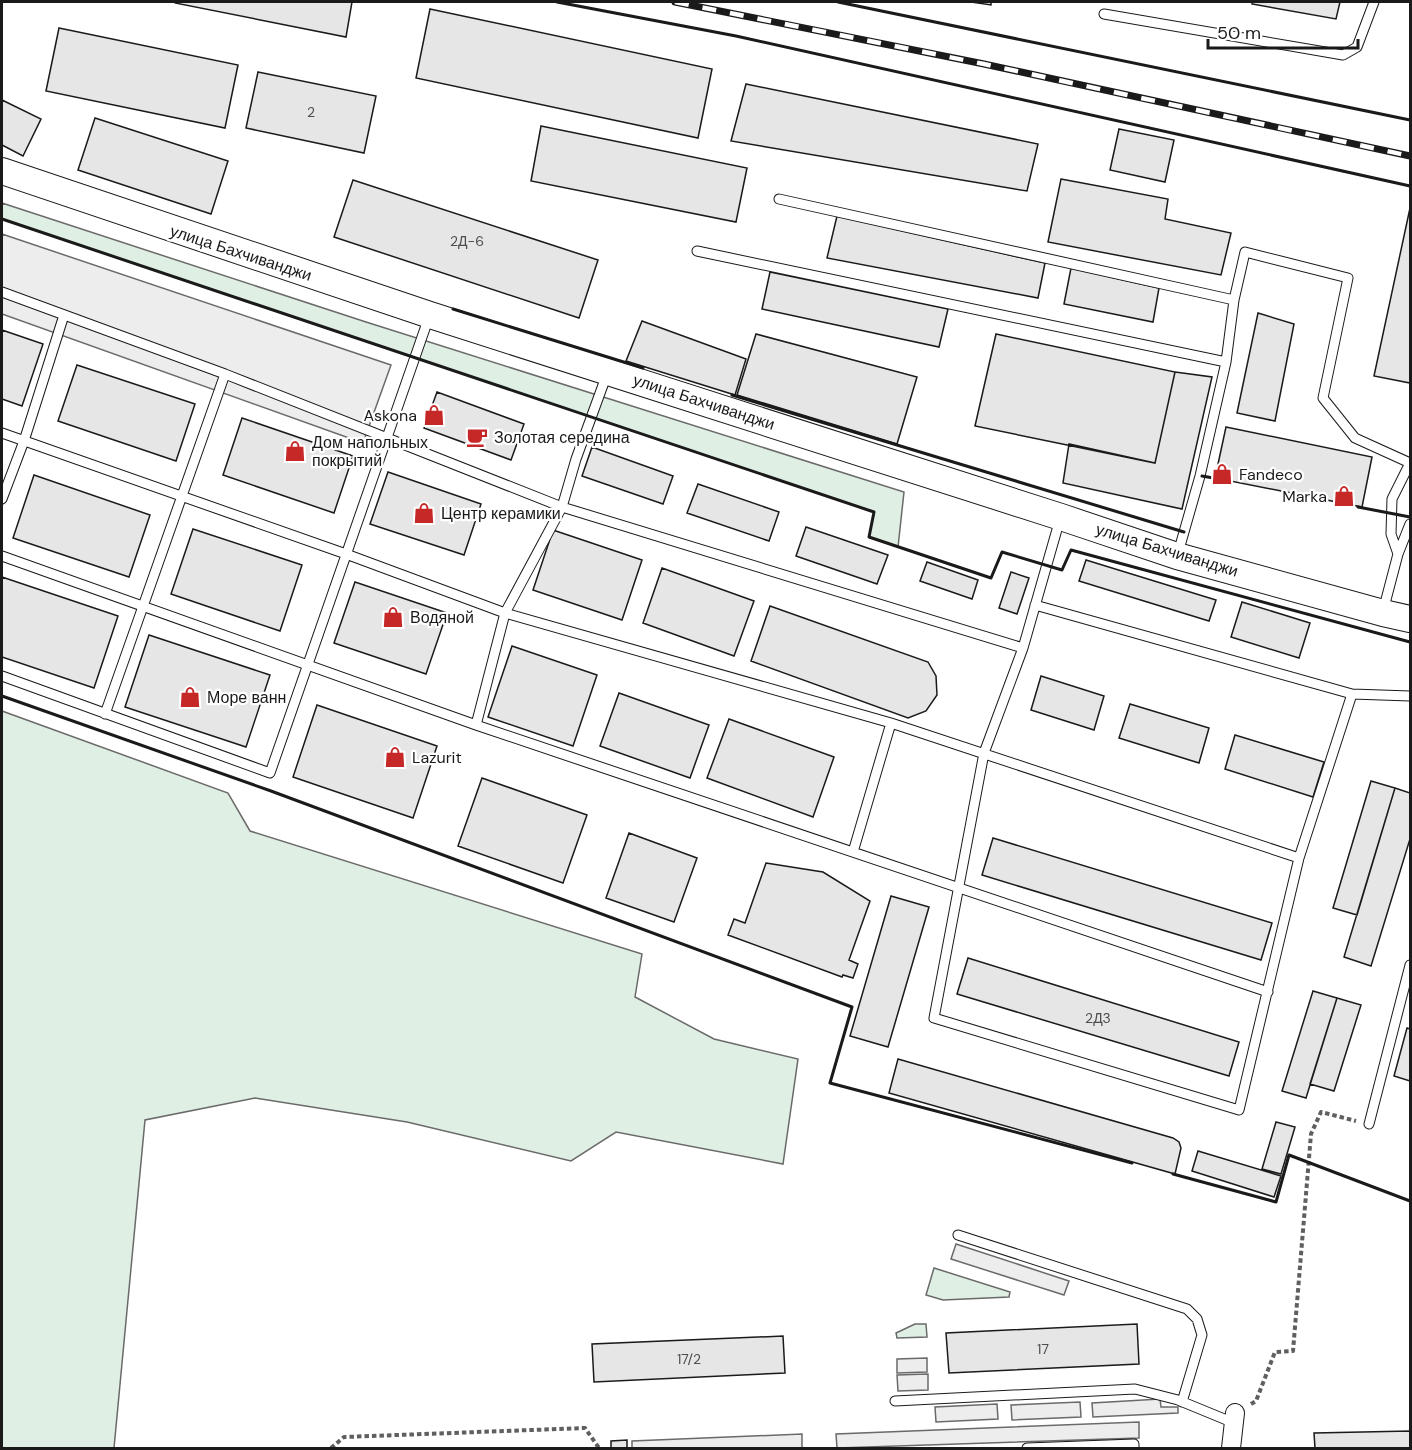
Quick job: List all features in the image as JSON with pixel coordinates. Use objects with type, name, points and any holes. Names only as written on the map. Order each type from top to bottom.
[{"type":"main road","name":"улица Бахчиванджи","points":[[2,171],[430,315],[1177,556],[1410,619]]},
{"type":"street","points":[[1231,1449],[1234,1418]]},
{"type":"lane","points":[[1104,14],[1343,55],[1357,47],[1374,2]]},
{"type":"lane","points":[[779,199],[1234,300]]},
{"type":"lane","points":[[697,250],[1226,362]]},
{"type":"lane","points":[[1177,556],[1200,476],[1226,362],[1234,300],[1245,252],[1348,278],[1323,398],[1355,438],[1410,464],[1392,499],[1390,534],[1398,554]]},
{"type":"lane","points":[[2,292],[225,374],[562,507],[1023,648]]},
{"type":"lane","points":[[2,499],[24,441],[64,315]]},
{"type":"lane","points":[[2,676],[270,773],[430,315]]},
{"type":"lane","points":[[476,725],[505,614],[562,507],[608,371]]},
{"type":"lane","points":[[105,714],[225,374]]},
{"type":"lane","points":[[2,433],[346,554],[505,614],[891,723],[1299,858]]},
{"type":"lane","points":[[1061,517],[1023,648],[984,753],[934,1018],[1239,1110],[1299,858],[1352,694]]},
{"type":"lane","points":[[1383,613],[1398,554],[1410,525]]},
{"type":"lane","points":[[2,556],[308,663],[476,725],[1268,992]]},
{"type":"lane","points":[[1035,605],[1352,694],[1410,696]]},
{"type":"lane","points":[[853,852],[891,723]]},
{"type":"lane","points":[[1369,1124],[1410,966]]},
{"type":"lane","points":[[958,1235],[1187,1310],[1197,1319],[1202,1335],[1182,1402]]},
{"type":"lane","points":[[895,1401],[1135,1389],[1234,1418]]},
{"type":"lane","points":[[1027,1449],[1134,1444],[1134,1449]]},
{"type":"path","points":[[1234,1418],[1256,1401],[1275,1352],[1293,1351],[1311,1134],[1321,1112],[1369,1124]]},
{"type":"path","points":[[331,1449],[344,1437],[585,1428],[599,1449]]},
{"type":"green space","points":[[2,203],[366,322],[904,492],[898,547],[869,537],[874,512],[2,219]]},
{"type":"green space","points":[[2,711],[228,793],[250,831],[642,954],[635,997],[714,1039],[798,1059],[783,1164],[616,1132],[571,1161],[407,1122],[255,1098],[145,1120],[114,1448],[2,1448]]},
{"type":"green space","points":[[934,1268],[1010,1292],[1009,1297],[943,1300],[926,1295]]},
{"type":"green space","points":[[915,1324],[926,1324],[927,1337],[897,1338],[896,1333]]},
{"type":"shaded area","points":[[2,234],[391,365],[363,443],[2,314]]},
{"type":"shaded area","points":[[956,1244],[1069,1281],[1064,1295],[951,1259]]},
{"type":"shaded area","points":[[927,1358],[927,1372],[897,1373],[897,1359]]},
{"type":"shaded area","points":[[928,1374],[928,1390],[898,1391],[897,1375]]},
{"type":"shaded area","points":[[1160,1399],[1161,1407],[1178,1407],[1178,1413],[1093,1417],[1092,1403]]},
{"type":"shaded area","points":[[1080,1402],[1081,1417],[1012,1420],[1011,1405]]},
{"type":"shaded area","points":[[997,1404],[998,1419],[936,1422],[935,1407]]},
{"type":"shaded area","points":[[1139,1422],[1139,1438],[837,1448],[836,1434]]},
{"type":"shaded area","points":[[802,1434],[802,1448],[632,1448],[632,1441]]},
{"type":"building","points":[[175,2],[352,2],[346,37]]},
{"type":"building","points":[[971,2],[991,2],[991,5]]},
{"type":"building","points":[[1253,2],[1340,2],[1336,19],[1252,4]]},
{"type":"building","points":[[430,9],[712,69],[698,138],[416,78]]},
{"type":"building","points":[[59,28],[238,65],[225,128],[46,91]]},
{"type":"building","points":[[258,72],[376,96],[364,153],[246,128]]},
{"type":"building","points":[[746,84],[1038,144],[1027,191],[731,141]]},
{"type":"building","points":[[2,100],[41,119],[23,156],[2,145]]},
{"type":"building","points":[[95,118],[228,161],[211,214],[78,170]]},
{"type":"building","points":[[541,126],[747,168],[736,222],[531,181]]},
{"type":"building","points":[[1119,129],[1174,140],[1165,182],[1110,170]]},
{"type":"building","points":[[1061,179],[1168,199],[1165,219],[1231,233],[1221,275],[1048,242]]},
{"type":"building","points":[[353,180],[598,260],[579,318],[334,237]]},
{"type":"building","points":[[1410,208],[1410,383],[1374,376]]},
{"type":"building","points":[[837,216],[1045,263],[1038,298],[827,258]]},
{"type":"building","points":[[1071,268],[1159,288],[1153,322],[1064,304]]},
{"type":"building","points":[[770,272],[948,309],[939,347],[762,309]]},
{"type":"building","points":[[1258,313],[1294,324],[1275,421],[1237,413]]},
{"type":"building","points":[[642,321],[746,359],[735,395],[626,361]]},
{"type":"building","points":[[2,330],[43,344],[22,406],[2,399]]},
{"type":"building","points":[[756,334],[917,377],[897,444],[737,395]]},
{"type":"building","points":[[996,334],[1175,372],[1155,463],[975,426]]},
{"type":"building","points":[[77,365],[195,404],[176,461],[58,421]]},
{"type":"building","points":[[1175,372],[1212,377],[1182,509],[1063,483],[1069,444],[1155,463]]},
{"type":"building","points":[[437,392],[524,424],[511,460],[424,428]]},
{"type":"building","points":[[242,418],[353,456],[334,513],[223,475]]},
{"type":"building","points":[[1226,427],[1372,457],[1362,507],[1215,478]]},
{"type":"building","points":[[592,447],[673,476],[663,504],[582,476]]},
{"type":"building","points":[[388,472],[481,504],[464,555],[370,524]]},
{"type":"building","points":[[34,475],[150,515],[129,577],[13,538]]},
{"type":"building","points":[[698,484],[779,512],[769,541],[687,513]]},
{"type":"building","points":[[806,527],[888,555],[877,584],[796,556]]},
{"type":"building","points":[[193,529],[302,565],[280,631],[171,594]]},
{"type":"building","points":[[553,530],[642,560],[622,620],[533,590]]},
{"type":"building","points":[[1086,560],[1216,600],[1209,621],[1079,581]]},
{"type":"building","points":[[927,562],[978,580],[972,599],[920,581]]},
{"type":"building","points":[[662,568],[754,601],[734,656],[643,623]]},
{"type":"building","points":[[1011,572],[1029,578],[1017,614],[999,608]]},
{"type":"building","points":[[2,577],[118,616],[94,688],[2,657]]},
{"type":"building","points":[[355,582],[447,613],[426,674],[334,643]]},
{"type":"building","points":[[1242,602],[1310,623],[1299,658],[1231,637]]},
{"type":"building","points":[[770,606],[928,662],[936,676],[937,695],[926,711],[908,718],[751,661]]},
{"type":"building","points":[[149,635],[270,675],[246,747],[125,707]]},
{"type":"building","points":[[512,646],[597,675],[573,746],[488,717]]},
{"type":"building","points":[[1041,676],[1104,696],[1094,730],[1031,710]]},
{"type":"building","points":[[619,693],[709,725],[690,778],[600,746]]},
{"type":"building","points":[[1130,704],[1209,728],[1199,763],[1119,738]]},
{"type":"building","points":[[317,705],[437,746],[413,818],[293,777]]},
{"type":"building","points":[[729,719],[834,757],[813,817],[707,778]]},
{"type":"building","points":[[1235,735],[1324,762],[1313,797],[1225,769]]},
{"type":"building","points":[[482,778],[587,815],[563,883],[458,846]]},
{"type":"building","points":[[1371,781],[1395,788],[1357,915],[1333,908]]},
{"type":"building","points":[[1395,788],[1410,793],[1410,839],[1371,966],[1344,957]]},
{"type":"building","points":[[629,833],[697,858],[674,922],[606,898]]},
{"type":"building","points":[[993,838],[1272,923],[1261,960],[982,875]]},
{"type":"building","points":[[766,863],[823,872],[870,901],[849,960],[858,964],[853,978],[843,975],[842,977],[728,935],[734,919],[745,923]]},
{"type":"building","points":[[891,896],[929,907],[888,1047],[850,1036]]},
{"type":"building","points":[[968,958],[1239,1042],[1229,1076],[957,994]]},
{"type":"building","points":[[1313,991],[1337,998],[1306,1098],[1282,1091]]},
{"type":"building","points":[[1337,998],[1361,1005],[1334,1091],[1310,1084]]},
{"type":"building","points":[[1407,1028],[1410,1029],[1410,1081],[1394,1076]]},
{"type":"building","points":[[898,1059],[1173,1138],[1179,1142],[1181,1148],[1175,1174],[889,1093]]},
{"type":"building","points":[[1276,1122],[1295,1127],[1281,1174],[1262,1169]]},
{"type":"building","points":[[1198,1151],[1281,1176],[1274,1197],[1192,1171]]},
{"type":"building","points":[[1137,1324],[1139,1364],[949,1373],[946,1333]]},
{"type":"building","points":[[783,1336],[785,1373],[594,1382],[592,1344]]},
{"type":"building","points":[[1410,1431],[1410,1448],[1315,1448],[1314,1433]]},
{"type":"building","points":[[627,1440],[627,1448],[611,1448],[611,1441]]},
{"type":"railway","points":[[675,2],[984,64],[1410,156]]},
{"type":"wall","points":[[557,2],[736,36],[1410,186]]},
{"type":"wall","points":[[838,2],[1410,120]]},
{"type":"wall","points":[[2,219],[874,512],[869,537],[991,578],[1002,552],[1062,570],[1071,550],[1410,642]]},
{"type":"wall","points":[[453,309],[643,368]]},
{"type":"wall","points":[[732,395],[1184,532]]},
{"type":"wall","points":[[1202,476],[1219,479]]},
{"type":"wall","points":[[1358,507],[1410,517]]},
{"type":"wall","points":[[2,696],[271,791],[852,1007],[830,1083],[1132,1163]]},
{"type":"wall","points":[[1173,1174],[1276,1202],[1289,1155],[1410,1201]]},
{"type":"place","name":"Askona","points":[[434,415]]},
{"type":"place","name":"Золотая середина","points":[[477,437]]},
{"type":"place","name":"Дом напольных покрытий","points":[[295,451]]},
{"type":"place","name":"Fandeco","points":[[1222,474]]},
{"type":"place","name":"Marka","points":[[1344,496]]},
{"type":"place","name":"Центр керамики","points":[[424,513]]},
{"type":"place","name":"Водяной","points":[[393,617]]},
{"type":"place","name":"Море ванн","points":[[190,697]]},
{"type":"place","name":"Lazurit","points":[[395,757]]}]
